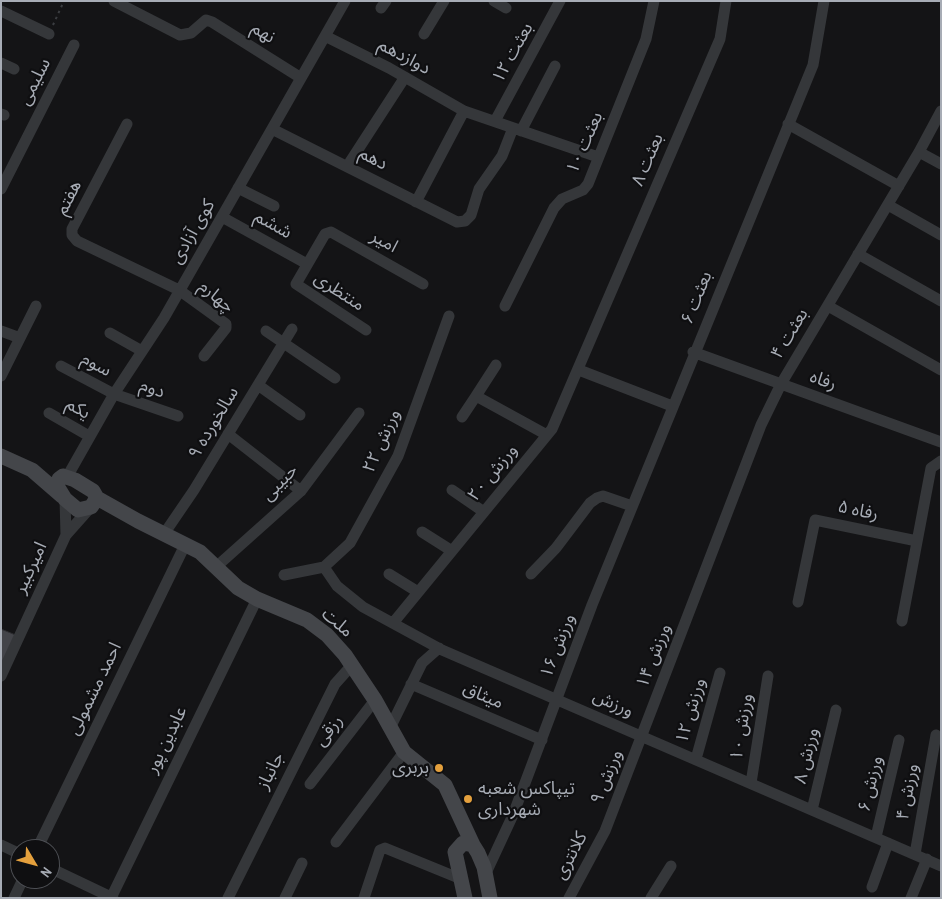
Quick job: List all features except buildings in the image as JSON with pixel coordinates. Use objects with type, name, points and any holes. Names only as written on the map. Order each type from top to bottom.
[{"type":"main road","points":[[1,456],[32,470],[65,477],[84,485],[93,504]]},
{"type":"main road","name":"ملت","points":[[32,470],[78,510],[93,504],[138,521],[200,552],[238,588],[257,599],[307,620],[327,635],[352,665],[376,700],[404,752],[445,786],[458,810],[486,873],[492,896]]},
{"type":"main road","points":[[64,498],[57,486],[59,479],[65,477]]},
{"type":"main road","points":[[458,810],[455,852],[465,898]]},
{"type":"main road","points":[[455,852],[463,843],[473,845]]},
{"type":"street","name":"نهم","points":[[114,1],[180,35],[191,33],[206,20],[301,78]]},
{"type":"street","name":"کوی آزادی","points":[[65,477],[222,217],[345,1]]},
{"type":"street","points":[[424,34],[444,1]]},
{"type":"street","points":[[494,1],[506,8]]},
{"type":"street","name":"بعثت ۱۲","points":[[495,121],[560,1]]},
{"type":"street","name":"بعثت ۱۰","points":[[505,306],[554,208],[562,199],[584,190],[646,39],[654,1]]},
{"type":"street","name":"بعثت ٨","points":[[596,331],[693,98],[720,39],[726,1]]},
{"type":"street","name":"بعثت ۶","points":[[592,605],[812,64],[824,1]]},
{"type":"street","points":[[1,11],[49,34]]},
{"type":"street","name":"دوازدهم","points":[[325,36],[464,110],[598,157]]},
{"type":"street","name":"سلیمی","points":[[1,189],[74,45]]},
{"type":"street","points":[[1,63],[14,69]]},
{"type":"street","points":[[517,129],[556,66]]},
{"type":"street","points":[[348,166],[405,77]]},
{"type":"street","points":[[416,202],[464,110]]},
{"type":"street","name":"بعثت ۴","points":[[699,588],[761,426],[781,384],[888,205],[941,111]]},
{"type":"street","name":"هفتم","points":[[127,124],[72,230],[72,236],[179,290]]},
{"type":"street","points":[[788,124],[899,186]]},
{"type":"street","name":"دهم","points":[[272,129],[457,222],[465,221],[470,214],[479,189],[502,156],[517,129]]},
{"type":"street","points":[[919,152],[941,164]]},
{"type":"street","points":[[238,188],[274,206]]},
{"type":"street","points":[[888,205],[941,234]]},
{"type":"street","name":"ششم","points":[[222,217],[307,264]]},
{"type":"street","name":"منتظری","points":[[328,232],[296,284],[366,330]]},
{"type":"street","name":"امیر","points":[[328,232],[423,284]]},
{"type":"street","points":[[858,254],[941,301]]},
{"type":"street","name":"چهارم","points":[[179,290],[226,324],[226,328],[204,356]]},
{"type":"street","points":[[1,376],[36,306]]},
{"type":"street","points":[[828,306],[941,370]]},
{"type":"street","name":"ورزش ۲۲","points":[[324,567],[350,543],[398,456],[449,316]]},
{"type":"street","name":"سالخورده ۹","points":[[164,534],[292,329]]},
{"type":"street","points":[[1,331],[20,338]]},
{"type":"street","points":[[266,331],[335,378]]},
{"type":"street","name":"ورزش ۲۰","points":[[393,623],[547,435],[596,331]]},
{"type":"street","points":[[110,333],[142,351]]},
{"type":"street","name":"رفاه","points":[[694,352],[941,442]]},
{"type":"street","points":[[462,417],[496,365]]},
{"type":"street","name":"سوم","points":[[61,366],[114,394]]},
{"type":"street","points":[[579,370],[672,406]]},
{"type":"street","points":[[258,385],[300,415]]},
{"type":"street","name":"دوم","points":[[114,394],[178,416]]},
{"type":"street","points":[[476,396],[547,435]]},
{"type":"street","name":"یکم","points":[[49,413],[89,436]]},
{"type":"street","name":"حبیبی","points":[[216,567],[301,492],[359,413]]},
{"type":"street","points":[[228,434],[301,492]]},
{"type":"street","points":[[902,621],[931,468],[941,461]]},
{"type":"street","points":[[452,490],[484,512]]},
{"type":"street","points":[[532,574],[556,548],[590,503],[597,498],[604,496],[632,506]]},
{"type":"street","points":[[64,498],[66,535]]},
{"type":"street","name":"امیرکبیر","points":[[1,676],[66,535],[93,504]]},
{"type":"street","name":"رفاه ۵","points":[[798,602],[815,520],[917,541]]},
{"type":"street","points":[[422,532],[452,552]]},
{"type":"street","name":"احمد مشمولی","points":[[42,839],[185,545]]},
{"type":"street","points":[[284,574],[324,567]]},
{"type":"street","name":"ورزش","points":[[324,567],[337,586],[363,607],[439,648],[941,866]]},
{"type":"street","points":[[389,574],[418,592]]},
{"type":"street","name":"ورزش ۱۴","points":[[643,736],[699,588]]},
{"type":"street","name":"عابدین پور","points":[[112,898],[257,599]]},
{"type":"street","name":"ورزش ۱۶","points":[[486,873],[513,815],[592,605]]},
{"type":"street","points":[[391,726],[422,663],[439,648]]},
{"type":"street","name":"جانباز","points":[[228,898],[335,684],[352,665]]},
{"type":"street","name":"ورزش ۱۲","points":[[696,759],[720,674]]},
{"type":"street","name":"ورزش ۱۰","points":[[751,783],[768,676]]},
{"type":"street","name":"میثاق","points":[[411,684],[542,740]]},
{"type":"street","name":"رزقی","points":[[310,784],[376,700]]},
{"type":"street","name":"ورزش ۸","points":[[812,810],[836,710]]},
{"type":"street","name":"ورزش ۴","points":[[915,854],[936,735]]},
{"type":"street","name":"ورزش ۹","points":[[604,831],[643,736]]},
{"type":"street","name":"ورزش ۶","points":[[876,837],[899,740]]},
{"type":"street","points":[[336,842],[404,752]]},
{"type":"street","name":"کلانتری","points":[[570,898],[604,831]]},
{"type":"street","points":[[872,887],[888,843]]},
{"type":"street","points":[[364,898],[380,850],[385,848],[460,879]]},
{"type":"street","points":[[911,898],[927,860]]},
{"type":"street","points":[[285,898],[302,863]]},
{"type":"street","points":[[651,898],[671,866]]},
{"type":"street","points":[[60,873],[112,898]]},
{"type":"path","points":[[49,34],[64,1]]},
{"type":"place","name":"بربری","points":[[439,768]]},
{"type":"place","name":"تیپاکس شعبه شهرداری","points":[[468,799]]}]
